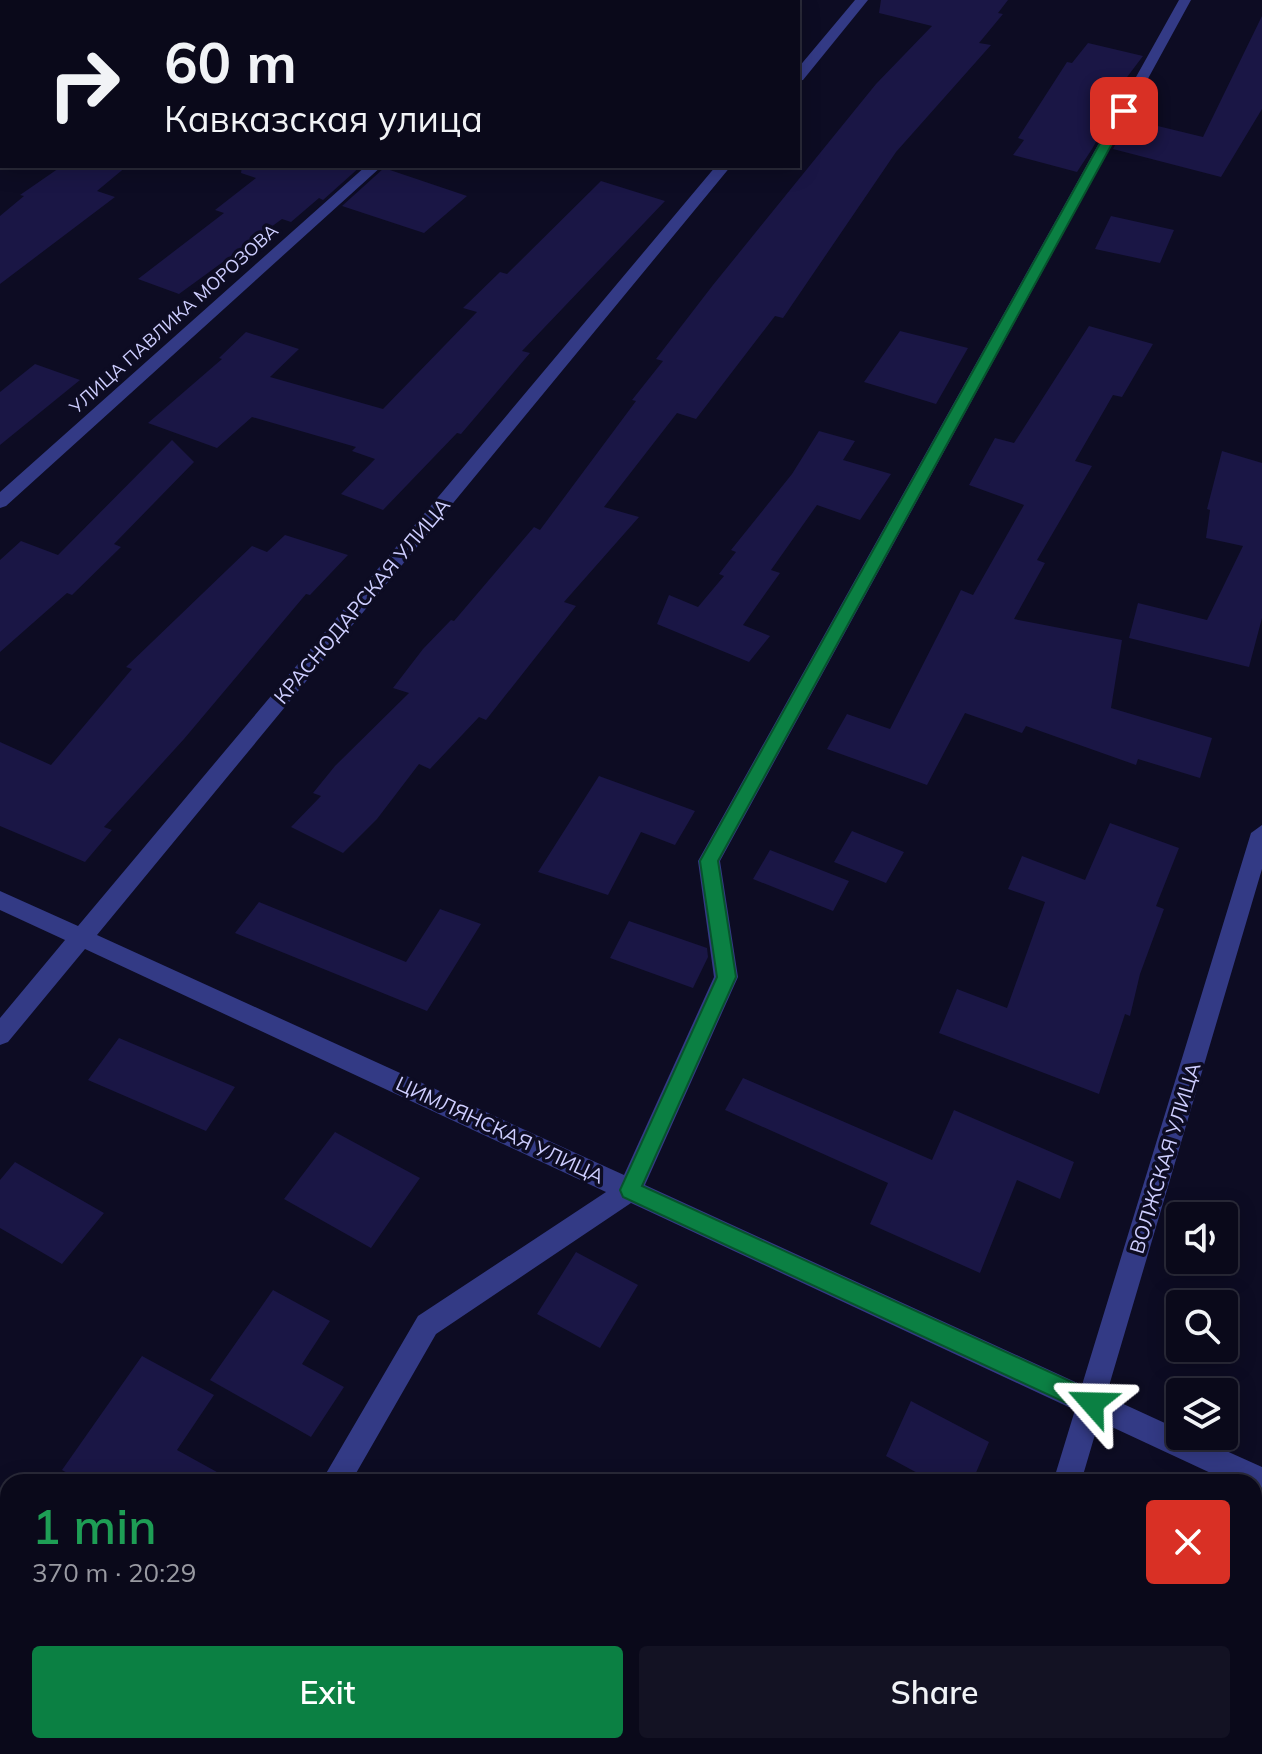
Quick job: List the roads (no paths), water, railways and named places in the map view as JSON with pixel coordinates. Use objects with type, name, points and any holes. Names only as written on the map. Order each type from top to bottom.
[{"type":"street","points":[[800,75],[862,0]]},
{"type":"street","points":[[340,1474],[427,1325],[630,1190],[726,977],[709,861],[1185,0]]},
{"type":"street","name":"УЛИЦА ПАВЛИКА МОРОЗОВА","points":[[0,502],[373,168]]},
{"type":"street","name":"КРАСНОДАРСКАЯ УЛИЦА","points":[[0,1035],[722,168]]},
{"type":"street","name":"ВОЛЖСКАЯ УЛИЦА","points":[[1070,1474],[1262,833]]},
{"type":"street","name":"ЦИМЛЯНСКАЯ УЛИЦА","points":[[0,900],[1245,1474]]}]
